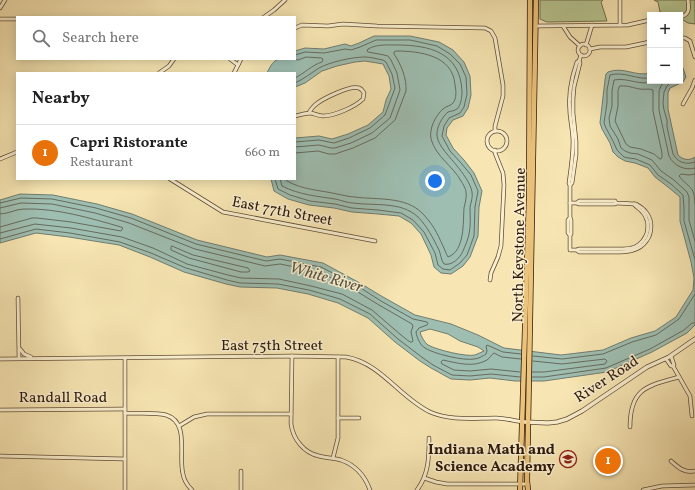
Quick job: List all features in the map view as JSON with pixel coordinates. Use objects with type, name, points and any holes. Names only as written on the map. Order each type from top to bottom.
[{"type":"main road","name":"North Keystone Avenue","points":[[528,300],[530,0]]},
{"type":"main road","name":"North Keystone Avenue","points":[[520,490],[525,422],[536,0]]},
{"type":"main road","name":"North Keystone Avenue","points":[[525,422],[528,490]]},
{"type":"street","points":[[0,8],[5,0]]},
{"type":"street","points":[[265,16],[285,0]]},
{"type":"street","points":[[620,0],[620,25]]},
{"type":"street","points":[[683,16],[687,14],[688,0]]},
{"type":"street","points":[[0,19],[16,19]]},
{"type":"street","points":[[536,26],[631,25],[647,21]]},
{"type":"street","points":[[296,28],[302,25],[328,26],[349,24],[485,28],[490,31],[495,38],[504,85],[495,131]]},
{"type":"street","points":[[586,44],[592,25]]},
{"type":"street","points":[[563,26],[570,37],[580,46]]},
{"type":"street","points":[[683,38],[691,42],[695,57]]},
{"type":"street","points":[[590,49],[626,47],[647,43]]},
{"type":"street","points":[[580,46],[582,44],[586,44]]},
{"type":"street","points":[[586,44],[590,49]]},
{"type":"street","points":[[570,203],[636,204],[647,212],[650,219],[650,232],[648,239],[642,246],[631,251],[579,252],[577,250],[570,250],[568,220],[570,218],[570,203],[570,185],[572,183],[576,147],[573,98],[580,63],[579,61],[581,55],[578,50],[580,46]]},
{"type":"street","points":[[581,55],[587,55],[590,49]]},
{"type":"street","points":[[161,72],[169,66],[173,60]]},
{"type":"street","points":[[231,60],[238,65]]},
{"type":"street","points":[[234,72],[240,60]]},
{"type":"street","points":[[683,104],[695,80]]},
{"type":"street","points":[[296,116],[309,113],[326,116],[346,109],[361,101],[364,97],[364,93],[358,88],[342,91],[318,103],[309,113]]},
{"type":"street","points":[[495,131],[503,134],[506,141],[503,148],[495,150],[490,148],[487,141],[489,135],[495,131]]},
{"type":"street","points":[[490,280],[491,273],[501,246],[504,185],[503,173],[495,150]]},
{"type":"street","points":[[0,159],[16,152]]},
{"type":"street","name":"East 77th Street","points":[[172,180],[223,212],[375,241]]},
{"type":"street","points":[[18,298],[19,358]]},
{"type":"street","name":"River Road","points":[[525,422],[551,423],[567,419],[647,368],[666,359],[695,339]]},
{"type":"street","points":[[19,346],[24,354],[37,358]]},
{"type":"street","points":[[292,356],[291,424],[296,440],[301,446],[312,454],[333,458],[355,468],[364,479],[370,490]]},
{"type":"street","name":"East 75th Street","points":[[0,359],[292,356],[338,357],[354,359],[369,365],[414,402],[433,413],[456,418],[496,418],[525,422]]},
{"type":"street","points":[[670,356],[674,365],[673,366],[693,403],[692,416]]},
{"type":"street","points":[[333,458],[338,438],[338,357]]},
{"type":"street","points":[[125,358],[125,490]]},
{"type":"street","points":[[666,359],[671,366],[673,366]]},
{"type":"street","points":[[630,427],[632,407],[639,393],[651,385],[679,377]]},
{"type":"street","name":"Randall Road","points":[[0,410],[125,409]]},
{"type":"street","name":"Randall Road","points":[[125,413],[164,415],[173,419],[179,426]]},
{"type":"street","points":[[191,489],[184,479],[182,470],[181,435],[179,426],[194,417],[207,414],[291,414]]},
{"type":"street","points":[[338,418],[359,418]]},
{"type":"street","points":[[418,490],[424,478],[428,464],[429,438]]},
{"type":"street","points":[[0,456],[125,458]]},
{"type":"street","points":[[671,461],[684,471],[695,471]]},
{"type":"street","points":[[241,471],[241,490]]},
{"type":"street","points":[[424,478],[447,484],[528,484]]},
{"type":"street","points":[[643,490],[662,486],[695,485]]},
{"type":"green space","points":[[540,0],[603,0],[601,2],[607,21],[547,22],[540,19]]},
{"type":"green space","points":[[654,0],[695,0],[695,24],[688,23],[683,20],[683,12],[660,12],[658,2]]},
{"type":"water","points":[[374,36],[410,36],[439,42],[453,50],[464,62],[470,76],[471,95],[468,108],[463,116],[453,120],[447,128],[446,135],[453,148],[474,173],[482,191],[479,207],[478,236],[470,257],[463,266],[451,274],[441,273],[434,267],[431,255],[421,234],[411,223],[399,216],[352,212],[309,205],[288,199],[274,191],[271,180],[296,180],[296,138],[319,136],[332,139],[368,125],[383,112],[391,89],[389,76],[383,64],[365,61],[337,66],[322,71],[305,83],[296,87],[296,72],[268,72],[272,64],[278,60],[296,60],[296,51],[305,48],[324,49],[345,44],[351,46]]},
{"type":"water","points":[[683,68],[686,77],[683,82]]},
{"type":"water","name":"White River","points":[[614,70],[619,70],[647,74],[647,84],[679,84],[670,88],[668,93],[668,109],[678,155],[686,159],[695,157],[695,325],[687,333],[652,352],[607,372],[544,381],[515,381],[490,378],[470,380],[451,379],[420,361],[395,342],[368,318],[338,303],[308,294],[277,288],[240,287],[226,284],[184,272],[119,245],[36,233],[0,243],[0,200],[20,194],[53,195],[97,204],[132,214],[197,240],[267,257],[280,255],[323,263],[415,315],[451,324],[504,348],[561,355],[603,350],[631,338],[655,331],[676,317],[693,290],[694,278],[691,262],[680,221],[680,197],[655,177],[648,168],[625,161],[618,157],[613,152],[600,123],[606,74]],"holes":[[[430,329],[448,334],[460,341],[478,347],[484,351],[471,355],[452,353],[438,349],[428,345],[420,332]]]},
{"type":"place","name":"Indiana Math and Science Academy","points":[[568,459]]},
{"type":"place","name":"Capri Ristorante","points":[[608,461]]}]
